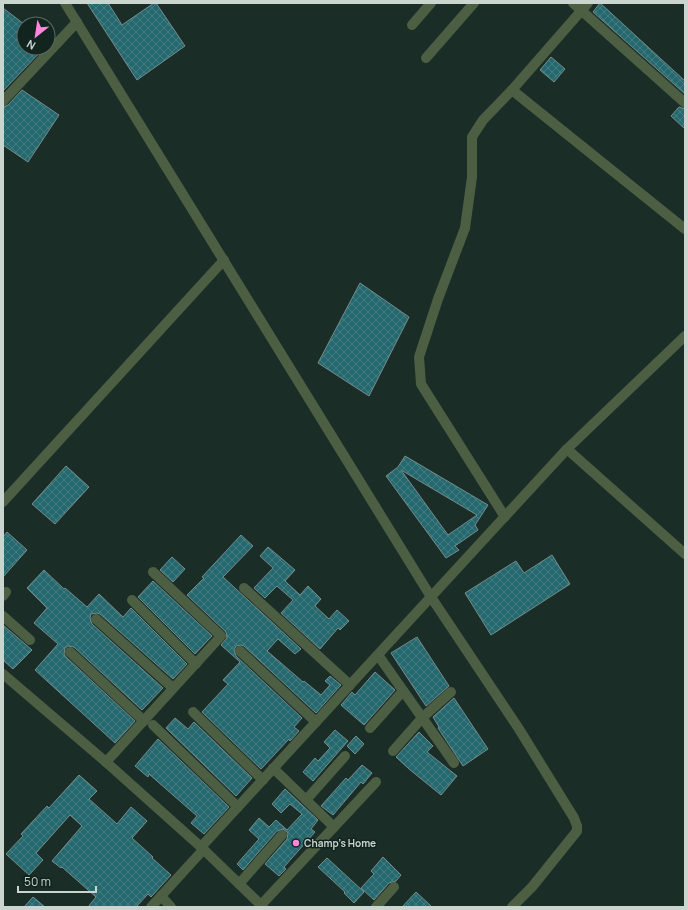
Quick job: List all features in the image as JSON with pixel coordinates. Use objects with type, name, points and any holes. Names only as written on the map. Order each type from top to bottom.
[{"type":"street","points":[[65,3],[431,597],[519,729],[574,818],[577,831],[532,886],[512,907]]},
{"type":"street","points":[[412,25],[431,3]]},
{"type":"street","points":[[426,58],[474,3]]},
{"type":"street","points":[[574,3],[585,7],[685,103]]},
{"type":"street","points":[[505,517],[421,384],[418,357],[465,228],[472,177],[472,137],[483,120],[512,90],[585,7]]},
{"type":"street","points":[[3,100],[77,22]]},
{"type":"street","points":[[512,90],[685,229]]},
{"type":"street","points":[[3,502],[224,260]]},
{"type":"street","points":[[151,907],[238,807],[567,449],[685,336]]},
{"type":"street","points":[[567,449],[685,554]]},
{"type":"street","points":[[106,762],[148,723],[174,688],[221,636],[153,572]]},
{"type":"street","points":[[244,588],[350,685]]},
{"type":"street","points":[[132,600],[196,664]]},
{"type":"street","points":[[3,616],[30,640]]},
{"type":"street","points":[[96,619],[174,688]]},
{"type":"street","points":[[240,651],[316,722]]},
{"type":"street","points":[[70,652],[238,807]]},
{"type":"street","points":[[378,655],[454,763]]},
{"type":"street","points":[[3,674],[106,762],[262,906],[376,782]]},
{"type":"street","points":[[370,728],[403,691]]},
{"type":"street","points":[[393,751],[422,718],[451,692]]},
{"type":"street","points":[[193,712],[263,780]]},
{"type":"street","points":[[306,800],[345,756]]},
{"type":"street","points":[[274,768],[334,827]]},
{"type":"street","points":[[239,884],[282,835]]},
{"type":"street","points":[[376,907],[394,887]]},
{"type":"street","points":[[161,896],[171,907]]},
{"type":"building","points":[[87,3],[108,3],[122,25],[156,3],[185,46],[137,80]]},
{"type":"building","points":[[600,3],[685,81],[685,94],[593,12]]},
{"type":"building","points":[[3,8],[16,18],[16,56],[36,56],[3,91]]},
{"type":"building","points":[[551,57],[565,69],[554,82],[540,70]]},
{"type":"building","points":[[22,90],[59,115],[28,162],[3,145],[3,107],[8,105]]},
{"type":"building","points":[[679,107],[685,109],[685,129],[671,116]]},
{"type":"building","points":[[360,283],[409,317],[369,396],[318,363]]},
{"type":"building","points":[[405,456],[488,505],[475,525],[478,530],[455,546],[459,550],[446,558],[386,476],[398,467]],"holes":[[[401,470],[477,515],[448,535]]]},
{"type":"building","points":[[66,466],[89,487],[55,524],[32,504]]},
{"type":"building","points":[[7,532],[27,550],[3,577],[3,537]]},
{"type":"building","points":[[241,535],[253,546],[223,577],[301,649],[295,654],[278,639],[267,651],[303,682],[304,681],[321,695],[330,685],[325,681],[330,676],[341,685],[316,713],[244,646],[236,646],[234,650],[236,656],[302,718],[294,727],[299,731],[290,741],[289,739],[261,769],[202,712],[228,684],[223,680],[240,662],[221,645],[227,638],[226,632],[187,595],[204,578],[202,577]]},
{"type":"building","points":[[268,547],[295,570],[285,581],[300,595],[308,586],[321,599],[315,606],[329,619],[337,610],[349,621],[340,630],[338,628],[320,649],[281,613],[293,600],[277,586],[265,598],[254,588],[273,568],[260,556]]},
{"type":"building","points":[[552,555],[570,584],[491,635],[465,593],[516,561],[524,573]]},
{"type":"building","points":[[172,557],[185,569],[173,582],[160,570]]},
{"type":"building","points":[[44,570],[64,589],[65,588],[87,607],[99,594],[123,617],[131,608],[187,664],[173,679],[100,614],[91,614],[90,618],[92,624],[163,688],[142,710],[74,647],[68,646],[65,648],[64,654],[66,657],[135,721],[115,743],[35,670],[58,644],[34,623],[47,608],[27,588]]},
{"type":"building","points":[[153,581],[212,636],[195,654],[138,597]]},
{"type":"building","points":[[3,625],[32,650],[13,669],[3,660]]},
{"type":"building","points":[[417,637],[449,686],[426,706],[391,653]]},
{"type":"building","points":[[375,672],[395,690],[364,725],[341,705],[352,692],[355,695]]},
{"type":"building","points":[[454,698],[488,749],[463,766],[438,728],[439,727],[433,717]]},
{"type":"building","points":[[175,718],[188,729],[194,722],[252,778],[236,796],[166,728]]},
{"type":"building","points":[[335,730],[348,741],[313,781],[303,772],[315,758],[318,761],[330,748],[324,742]]},
{"type":"building","points":[[419,732],[433,746],[427,752],[457,776],[441,795],[396,757]]},
{"type":"building","points":[[356,736],[364,744],[355,754],[347,746]]},
{"type":"building","points":[[158,739],[229,807],[204,834],[191,823],[197,816],[149,774],[148,777],[135,766]]},
{"type":"building","points":[[362,765],[372,773],[363,784],[361,782],[333,815],[321,806],[346,778],[348,780]]},
{"type":"building","points":[[79,775],[97,791],[89,799],[117,824],[131,807],[147,821],[132,838],[171,875],[151,897],[148,894],[136,907],[88,907],[96,897],[62,867],[61,868],[52,861],[82,826],[70,815],[36,853],[43,860],[29,875],[6,854],[23,836],[21,834],[47,806],[49,808]]},
{"type":"building","points":[[285,789],[318,820],[311,829],[315,832],[284,867],[286,869],[279,876],[265,864],[287,839],[288,833],[283,829],[277,831],[243,870],[237,864],[259,839],[249,830],[259,818],[269,827],[276,820],[287,830],[302,814],[290,804],[281,813],[272,804]]},
{"type":"building","points":[[383,857],[401,875],[396,881],[389,883],[374,900],[361,888],[374,874],[371,871]]},
{"type":"building","points":[[327,858],[364,892],[354,903],[344,893],[345,892],[318,867]]},
{"type":"building","points":[[416,892],[432,907],[402,907]]},
{"type":"building","points":[[33,897],[45,907],[24,907]]},
{"type":"place","name":"Champ's Home","points":[[296,843]]}]
